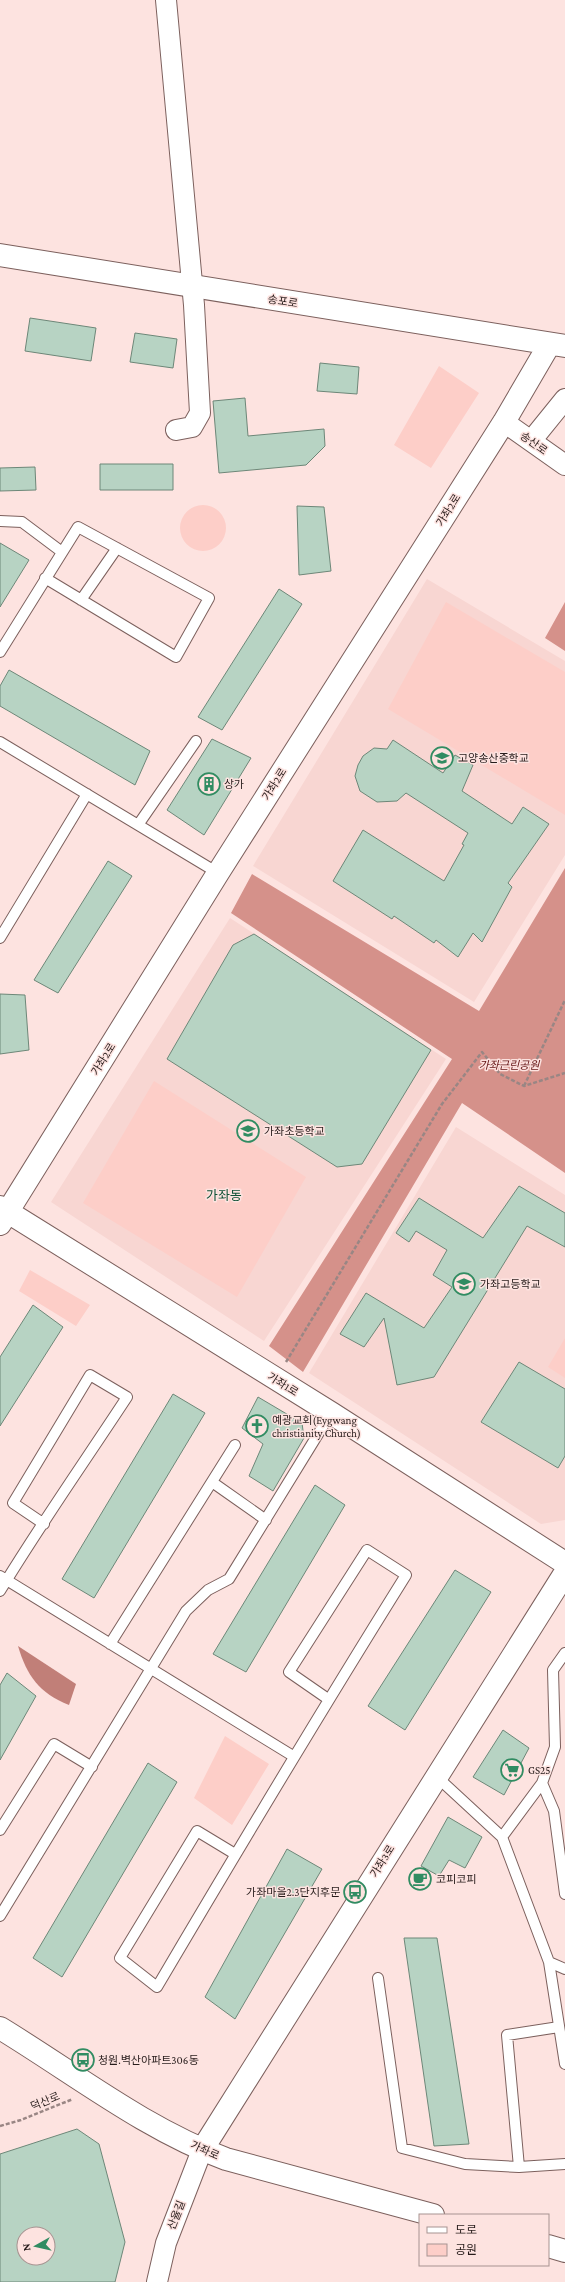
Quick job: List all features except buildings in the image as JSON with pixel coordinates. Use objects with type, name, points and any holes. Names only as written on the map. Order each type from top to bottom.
[{"type":"street","points":[[166,0],[192,286],[200,413],[192,427],[176,430]]},
{"type":"street","name":"송포로","points":[[0,255],[557,346]]},
{"type":"street","name":"가좌2로","points":[[3,1214],[504,422],[557,346]]},
{"type":"street","points":[[531,441],[558,419],[565,399]]},
{"type":"street","name":"송산로","points":[[504,422],[565,464]]},
{"type":"street","name":"가좌1로","points":[[3,1214],[331,1414],[565,1563]]},
{"type":"street","name":"가좌3로","points":[[202,2150],[565,1573]]},
{"type":"street","name":"가좌로","points":[[0,2028],[56,2062],[96,2090],[202,2150],[226,2159],[430,2214]]},
{"type":"street","name":"산율길","points":[[157,2282],[166,2242],[202,2150]]},
{"type":"street","points":[[549,2246],[565,2251]]},
{"type":"lane","points":[[0,521],[22,522],[62,552]]},
{"type":"lane","points":[[0,652],[45,578],[78,527],[209,598],[176,657],[45,578]]},
{"type":"lane","points":[[81,600],[117,548]]},
{"type":"lane","points":[[138,825],[196,741]]},
{"type":"lane","points":[[0,742],[218,873]]},
{"type":"lane","points":[[0,938],[87,794]]},
{"type":"lane","points":[[0,1591],[3,1578],[44,1524],[127,1397],[90,1375],[13,1503],[44,1524]]},
{"type":"lane","points":[[0,1916],[186,1611],[208,1590],[229,1579],[331,1414]]},
{"type":"lane","points":[[110,1644],[235,1445]]},
{"type":"lane","points":[[212,1482],[266,1520]]},
{"type":"lane","points":[[235,1854],[197,1831],[120,1958],[157,1987],[293,1756],[406,1575],[367,1550],[289,1672],[328,1699]]},
{"type":"lane","points":[[3,1578],[293,1756]]},
{"type":"lane","points":[[502,1837],[542,1783],[554,1747],[553,1670],[565,1653]]},
{"type":"lane","points":[[0,1830],[54,1744],[92,1767]]},
{"type":"lane","points":[[436,1776],[502,1837],[549,1962],[565,2064]]},
{"type":"lane","points":[[542,1783],[554,1811],[565,1894]]},
{"type":"lane","points":[[549,1962],[565,1969]]},
{"type":"lane","points":[[378,1978],[402,2148],[465,2164],[519,2167],[565,2164]]},
{"type":"lane","points":[[519,2167],[507,2035],[559,2027]]},
{"type":"path","points":[[524,1086],[565,1000]]},
{"type":"path","points":[[285,1364],[442,1104],[482,1052],[500,1074],[524,1086],[565,1073]]},
{"type":"path","name":"덕산로","points":[[0,2126],[21,2120],[96,2090]]},
{"type":"shaded area","name":"고양송산중학교","points":[[427,579],[565,661],[565,855],[474,1002],[253,866]]},
{"type":"shaded area","name":"가좌초등학교","points":[[230,918],[446,1059],[264,1341],[51,1202]]},
{"type":"shaded area","name":"가좌고등학교","points":[[456,1127],[565,1195],[565,1520],[541,1524],[309,1373]]},
{"type":"shaded area","points":[[18,1646],[76,1684],[69,1705],[42,1689],[30,1675]]},
{"type":"green space","points":[[439,366],[479,393],[431,468],[394,445]]},
{"type":"green space","points":[[203,505],[216,509],[222,515],[226,528],[222,541],[216,547],[203,551],[190,547],[184,541],[180,528],[184,515],[190,509]]},
{"type":"green space","points":[[446,602],[565,672],[565,815],[388,709]]},
{"type":"green space","points":[[565,602],[565,651],[545,638]]},
{"type":"green space","name":"가좌근린공원","points":[[565,868],[565,1173],[462,1103],[303,1372],[269,1346],[452,1059],[231,913],[252,874],[479,1011]]},
{"type":"green space","points":[[154,1081],[306,1177],[237,1297],[83,1203]]},
{"type":"green space","points":[[30,1270],[90,1305],[76,1326],[19,1291]]},
{"type":"green space","points":[[565,1338],[565,1378],[548,1367]]},
{"type":"green space","points":[[225,1736],[269,1764],[232,1825],[194,1798]]},
{"type":"place","name":"고양송산중학교","points":[[442,758]]},
{"type":"place","name":"상가","points":[[209,784]]},
{"type":"place","name":"가좌초등학교","points":[[248,1131]]},
{"type":"place","name":"가좌고등학교","points":[[464,1284]]},
{"type":"place","name":"예광교회(Eygwang christianity Church)","points":[[257,1426]]},
{"type":"place","name":"GS25","points":[[512,1770]]},
{"type":"place","name":"코피코피","points":[[420,1879]]},
{"type":"place","name":"가좌마을2.3단지후문","points":[[355,1892]]},
{"type":"place","name":"청원.벽산아파트306동","points":[[83,2060]]},
{"type":"district","name":"가좌동","points":[[224,1195]]}]
